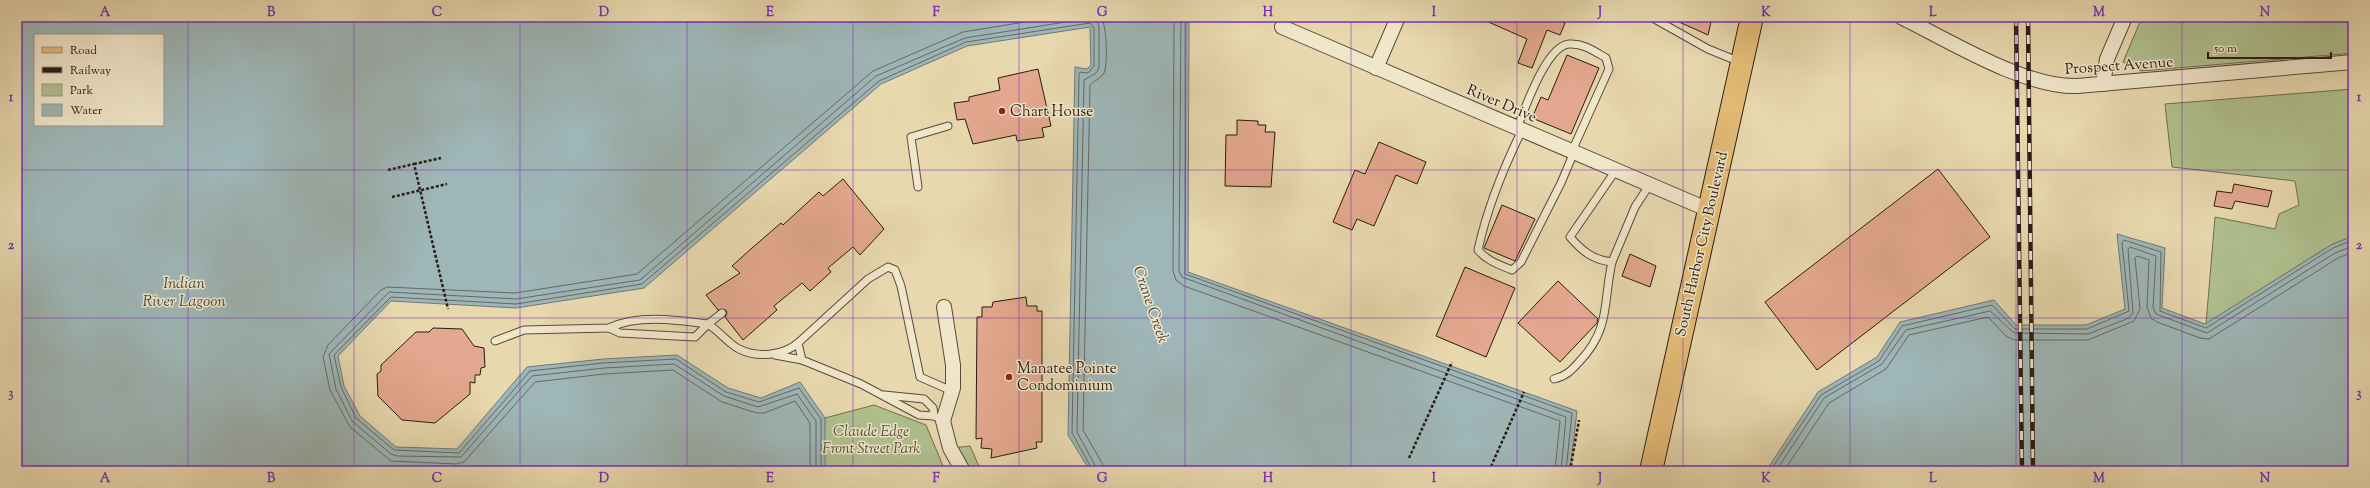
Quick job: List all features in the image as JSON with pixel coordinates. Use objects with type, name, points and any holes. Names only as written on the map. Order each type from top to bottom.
[{"type":"main road","name":"South Harbor City Boulevard","points":[[1651,471],[1752,17]]},
{"type":"street","points":[[1376,68],[1398,17]]},
{"type":"street","name":"Prospect Avenue","points":[[1901,17],[2028,78],[2053,86],[2103,84],[2353,62]]},
{"type":"street","points":[[2103,84],[2107,59],[2125,17]]},
{"type":"street","name":"River Drive","points":[[1282,27],[1709,210]]},
{"type":"street","points":[[944,307],[953,364],[952,391],[939,418],[950,448],[963,471]]},
{"type":"lane","points":[[1651,17],[1708,49],[1742,62]]},
{"type":"lane","points":[[1568,44],[1586,46],[1606,58],[1609,69],[1561,183],[1521,262],[1512,270],[1492,262],[1483,256],[1478,250],[1485,218],[1520,129],[1542,70],[1557,49],[1568,44]]},
{"type":"lane","points":[[918,187],[911,137],[948,126]]},
{"type":"lane","points":[[1612,262],[1600,260],[1582,251],[1570,237],[1616,170]]},
{"type":"lane","points":[[1554,379],[1566,376],[1586,354],[1599,335],[1606,310],[1612,262],[1635,208],[1650,184]]},
{"type":"lane","points":[[773,354],[790,350],[868,279],[888,267],[895,270],[901,286],[917,369],[920,377],[952,391]]},
{"type":"lane","points":[[609,328],[620,333],[695,337],[722,313]]},
{"type":"lane","points":[[495,342],[524,330],[609,328],[620,323],[639,321],[688,321],[708,324],[719,331],[738,349],[802,360],[884,395],[899,406],[919,415],[939,418]]},
{"type":"lane","points":[[798,343],[802,360]]},
{"type":"lane","points":[[884,395],[924,399],[939,418]]},
{"type":"path","points":[[388,170],[442,158]]},
{"type":"path","points":[[414,164],[448,309]]},
{"type":"path","points":[[392,197],[446,184]]},
{"type":"path","points":[[1409,458],[1452,362]]},
{"type":"path","points":[[1489,471],[1524,392]]},
{"type":"path","points":[[1570,471],[1579,420]]},
{"type":"green space","points":[[2142,17],[2353,17],[2353,53],[2141,71],[2123,62]]},
{"type":"green space","points":[[2353,89],[2353,236],[2331,245],[2206,324],[2215,217],[2275,229],[2279,214],[2299,205],[2295,181],[2172,167],[2165,104]]},
{"type":"green space","name":"Claude Edge Front Street Park","points":[[874,405],[926,425],[943,466],[948,471],[823,471],[825,418]]},
{"type":"green space","points":[[970,446],[981,471],[959,471],[949,461],[944,449]]},
{"type":"water","name":"Indian River Lagoon","points":[[17,17],[1189,17],[1188,272],[1577,411],[1570,471],[1090,471],[1068,435],[1075,67],[1086,69],[1091,66],[1090,27],[967,46],[881,84],[644,288],[516,308],[391,301],[338,356],[344,386],[360,416],[396,447],[457,449],[527,367],[603,359],[677,355],[728,388],[761,398],[800,382],[825,418],[825,471],[17,471]]},
{"type":"water","points":[[2117,234],[2165,248],[2162,308],[2205,324],[2331,245],[2353,236],[2353,471],[1766,471],[1818,392],[1877,357],[1900,322],[1994,300],[2016,325],[2086,325],[2125,309]]},
{"type":"building","points":[[1477,17],[1552,17],[1565,23],[1560,35],[1547,30],[1532,68],[1518,63],[1527,39]]},
{"type":"building","points":[[1668,17],[1712,17],[1708,35]]},
{"type":"building","points":[[1567,55],[1599,68],[1571,134],[1532,118],[1541,97],[1548,100]]},
{"type":"building","name":"Chart House","points":[[1038,69],[1051,126],[1042,128],[1044,137],[1017,141],[1016,135],[973,144],[965,119],[957,120],[954,103],[969,101],[969,97],[1000,90],[998,78]]},
{"type":"building","points":[[1237,120],[1258,121],[1258,125],[1266,125],[1265,132],[1275,132],[1271,187],[1225,186],[1226,135],[1237,135]]},
{"type":"building","points":[[1379,142],[1426,162],[1417,184],[1396,175],[1374,226],[1357,219],[1352,230],[1333,222],[1355,170],[1365,174]]},
{"type":"building","points":[[1938,169],[1990,237],[1817,370],[1765,302]]},
{"type":"building","points":[[843,179],[884,229],[860,255],[853,247],[828,268],[831,272],[810,291],[802,283],[774,306],[777,310],[743,340],[725,317],[727,314],[726,310],[718,310],[706,295],[740,273],[732,266],[781,223],[783,225],[819,192],[823,196]]},
{"type":"building","points":[[2234,184],[2272,191],[2268,207],[2235,201],[2232,209],[2214,206],[2217,191],[2232,193]]},
{"type":"building","points":[[1502,205],[1535,219],[1515,261],[1484,248]]},
{"type":"building","points":[[1630,254],[1656,266],[1650,287],[1622,276]]},
{"type":"building","points":[[1465,267],[1515,288],[1486,357],[1436,336]]},
{"type":"building","points":[[1558,281],[1598,319],[1597,323],[1560,362],[1518,323]]},
{"type":"building","name":"Manatee Pointe Condominium","points":[[1026,297],[1027,306],[1037,306],[1037,311],[1042,311],[1042,442],[1036,442],[1037,448],[991,458],[992,449],[981,448],[982,438],[976,439],[977,317],[982,317],[982,307],[992,307],[993,302]]},
{"type":"building","points":[[433,328],[462,329],[474,346],[484,348],[485,367],[481,368],[480,375],[475,375],[475,383],[470,382],[470,394],[435,423],[402,420],[378,396],[377,374],[381,371],[381,365],[416,332],[429,332]]},
{"type":"railway","points":[[2016,17],[2022,471]]},
{"type":"railway","points":[[2028,17],[2033,471]]},
{"type":"place","name":"Chart House","points":[[1002,111]]},
{"type":"place","name":"Manatee Pointe Condominium","points":[[1009,377]]},
{"type":"water label","name":"Crane Creek","points":[[1152,304]]}]
